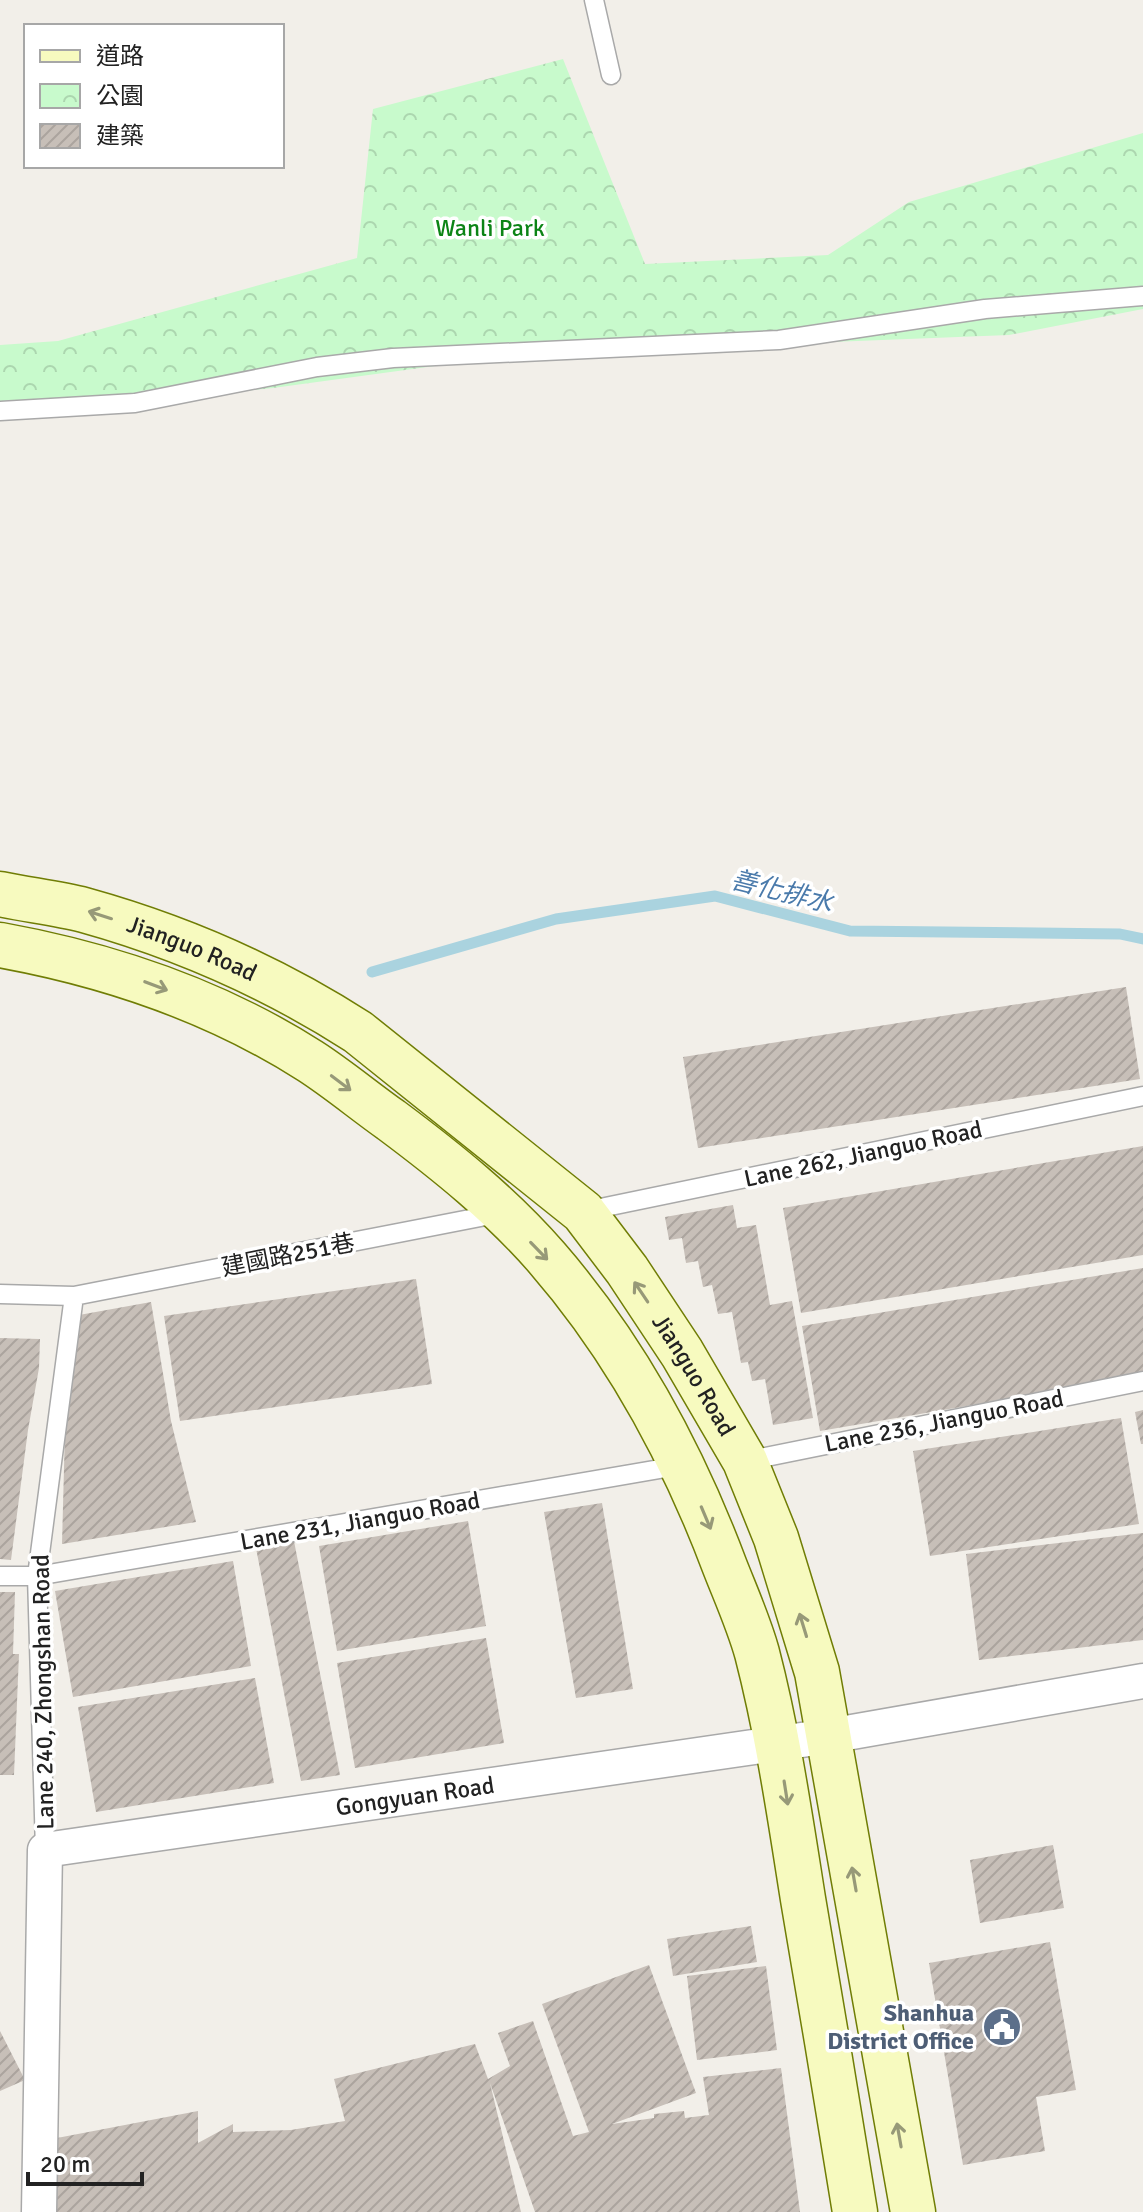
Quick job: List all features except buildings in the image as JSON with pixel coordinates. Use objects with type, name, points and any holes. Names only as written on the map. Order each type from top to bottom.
[{"type":"street","name":"Jianguo Road","points":[[0,894],[82,910],[186,944],[277,984],[321,1008],[371,1041],[583,1212],[627,1270],[682,1353],[745,1461],[776,1538],[808,1642],[829,1736],[913,2212]]},
{"type":"street","name":"Jianguo Road","points":[[0,945],[64,956],[114,970],[219,1012],[276,1040],[315,1064],[436,1154],[502,1213],[547,1258],[622,1355],[683,1465],[756,1649],[778,1743],[855,2212]]},
{"type":"street","name":"Gongyuan Road","points":[[45,1850],[829,1736],[1143,1681]]},
{"type":"street","points":[[39,2212],[45,1850]]},
{"type":"lane","points":[[594,0],[611,75]]},
{"type":"lane","points":[[0,411],[135,403],[317,367],[393,358],[779,340],[985,309],[1143,296]]},
{"type":"lane","name":"Lane 262, Jianguo Road","points":[[583,1212],[1143,1096]]},
{"type":"lane","name":"建國路251巷","points":[[0,1294],[74,1296],[502,1213]]},
{"type":"lane","name":"Lane 240, Zhongshan Road","points":[[45,1850],[37,1576],[74,1296]]},
{"type":"lane","name":"Lane 236, Jianguo Road","points":[[745,1461],[1143,1381]]},
{"type":"lane","name":"Lane 231, Jianguo Road","points":[[0,1576],[37,1576],[683,1465]]},
{"type":"green space","name":"Wanli Park","points":[[563,59],[645,264],[828,255],[909,202],[1143,133],[1143,309],[1009,335],[523,354],[273,388],[0,416],[0,345],[58,341],[357,258],[373,109]]},
{"type":"waterway","name":"善化排水","points":[[372,972],[556,919],[715,896],[850,931],[1120,934],[1143,939]]},
{"type":"place","name":"Shanhua District Office","points":[[1002,2027]]}]
